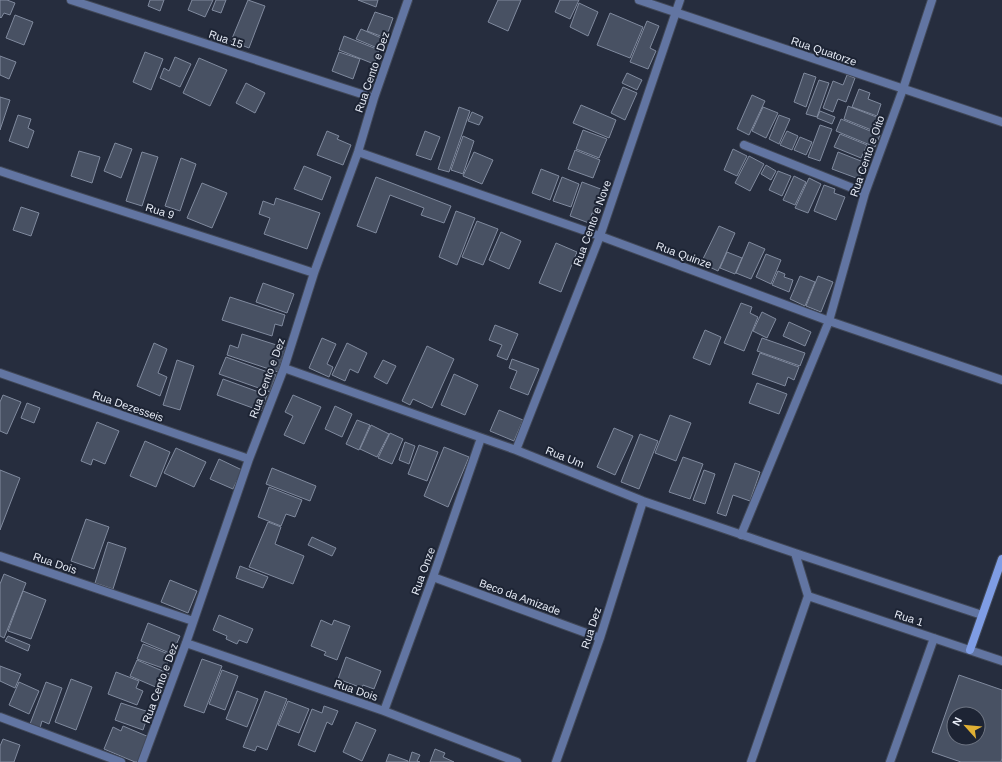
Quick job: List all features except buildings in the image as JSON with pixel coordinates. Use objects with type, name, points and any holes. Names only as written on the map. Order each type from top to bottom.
[{"type":"street","name":"Rua 15","points":[[71,0],[374,98]]},
{"type":"street","name":"Rua Cento e Dez","points":[[142,762],[186,643],[249,459],[284,368],[314,273],[358,152],[374,98],[408,0]]},
{"type":"street","name":"Rua Quatorze","points":[[639,0],[1002,122]]},
{"type":"street","name":"Rua Cento e Nove","points":[[516,450],[600,236],[680,0]]},
{"type":"street","name":"Rua Cento e Oito","points":[[741,535],[829,321],[865,193],[932,0]]},
{"type":"street","points":[[744,145],[865,193]]},
{"type":"street","name":"Rua Quinze","points":[[358,152],[600,236],[829,321],[1002,380]]},
{"type":"street","name":"Rua 9","points":[[0,171],[107,207],[213,238],[314,273]]},
{"type":"street","name":"Rua Um","points":[[284,368],[516,450],[643,501],[795,554],[982,616]]},
{"type":"street","name":"Rua Dezesseis","points":[[0,373],[249,459]]},
{"type":"street","name":"Rua Onze","points":[[384,711],[433,577],[481,438]]},
{"type":"street","name":"Rua Dez","points":[[556,762],[600,638],[643,501]]},
{"type":"street","points":[[751,762],[808,596],[795,554]]},
{"type":"street","name":"Rua Dois","points":[[0,556],[193,621]]},
{"type":"street","points":[[970,650],[1002,559]]},
{"type":"street","name":"Beco da Amizade","points":[[433,577],[600,638]]},
{"type":"street","name":"Rua 1","points":[[808,596],[1002,661]]},
{"type":"street","points":[[890,762],[934,638]]},
{"type":"street","name":"Rua Dois","points":[[186,643],[384,711],[518,762]]},
{"type":"street","points":[[0,717],[121,762]]}]
